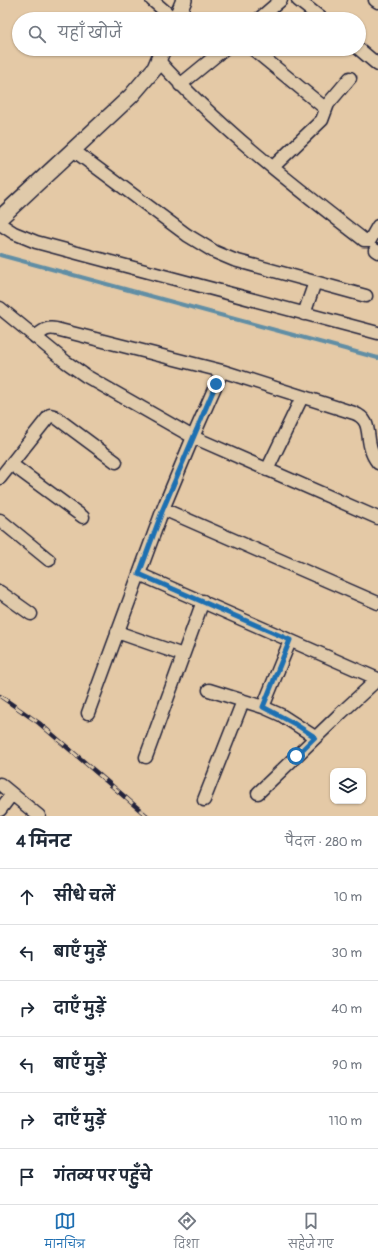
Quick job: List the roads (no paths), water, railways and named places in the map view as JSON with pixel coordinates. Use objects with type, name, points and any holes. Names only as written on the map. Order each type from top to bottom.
[{"type":"street","points":[[152,0],[167,12]]},
{"type":"street","points":[[178,12],[184,0]]},
{"type":"street","points":[[267,12],[280,0]]},
{"type":"street","points":[[298,0],[313,12]]},
{"type":"street","points":[[366,55],[378,65]]},
{"type":"street","points":[[0,218],[130,96],[155,68],[160,56]]},
{"type":"street","points":[[161,56],[180,85],[237,137],[364,240],[370,240],[378,226]]},
{"type":"street","points":[[180,85],[215,56]]},
{"type":"street","points":[[262,56],[326,109]]},
{"type":"street","points":[[273,167],[322,120],[332,98],[350,78]]},
{"type":"street","points":[[73,150],[200,244],[215,252],[234,260],[366,296]]},
{"type":"street","points":[[0,224],[14,233],[36,242],[378,333]]},
{"type":"street","points":[[304,314],[315,282]]},
{"type":"street","points":[[0,308],[66,362],[86,376],[192,437],[378,518]]},
{"type":"street","points":[[36,337],[44,329],[56,328],[222,371],[360,415],[365,420],[370,447],[378,463]]},
{"type":"street","points":[[88,713],[163,509],[192,437],[222,371]]},
{"type":"street","points":[[267,470],[302,397]]},
{"type":"street","points":[[0,478],[48,417],[52,414],[116,462]]},
{"type":"street","points":[[11,464],[83,517]]},
{"type":"street","points":[[163,509],[378,603]]},
{"type":"street","points":[[0,520],[49,560]]},
{"type":"street","points":[[139,574],[378,679],[315,737],[258,793]]},
{"type":"street","points":[[0,592],[30,614]]},
{"type":"street","points":[[146,757],[203,602]]},
{"type":"street","points":[[117,632],[183,655]]},
{"type":"street","points":[[263,707],[290,640]]},
{"type":"street","points":[[209,690],[263,707],[295,724],[315,737]]},
{"type":"street","points":[[204,800],[243,701]]},
{"type":"street","points":[[0,784],[39,816]]},
{"type":"street","points":[[0,810],[12,794]]},
{"type":"waterway","points":[[0,255],[378,358]]},
{"type":"railway","points":[[0,696],[39,723],[147,816]]}]
